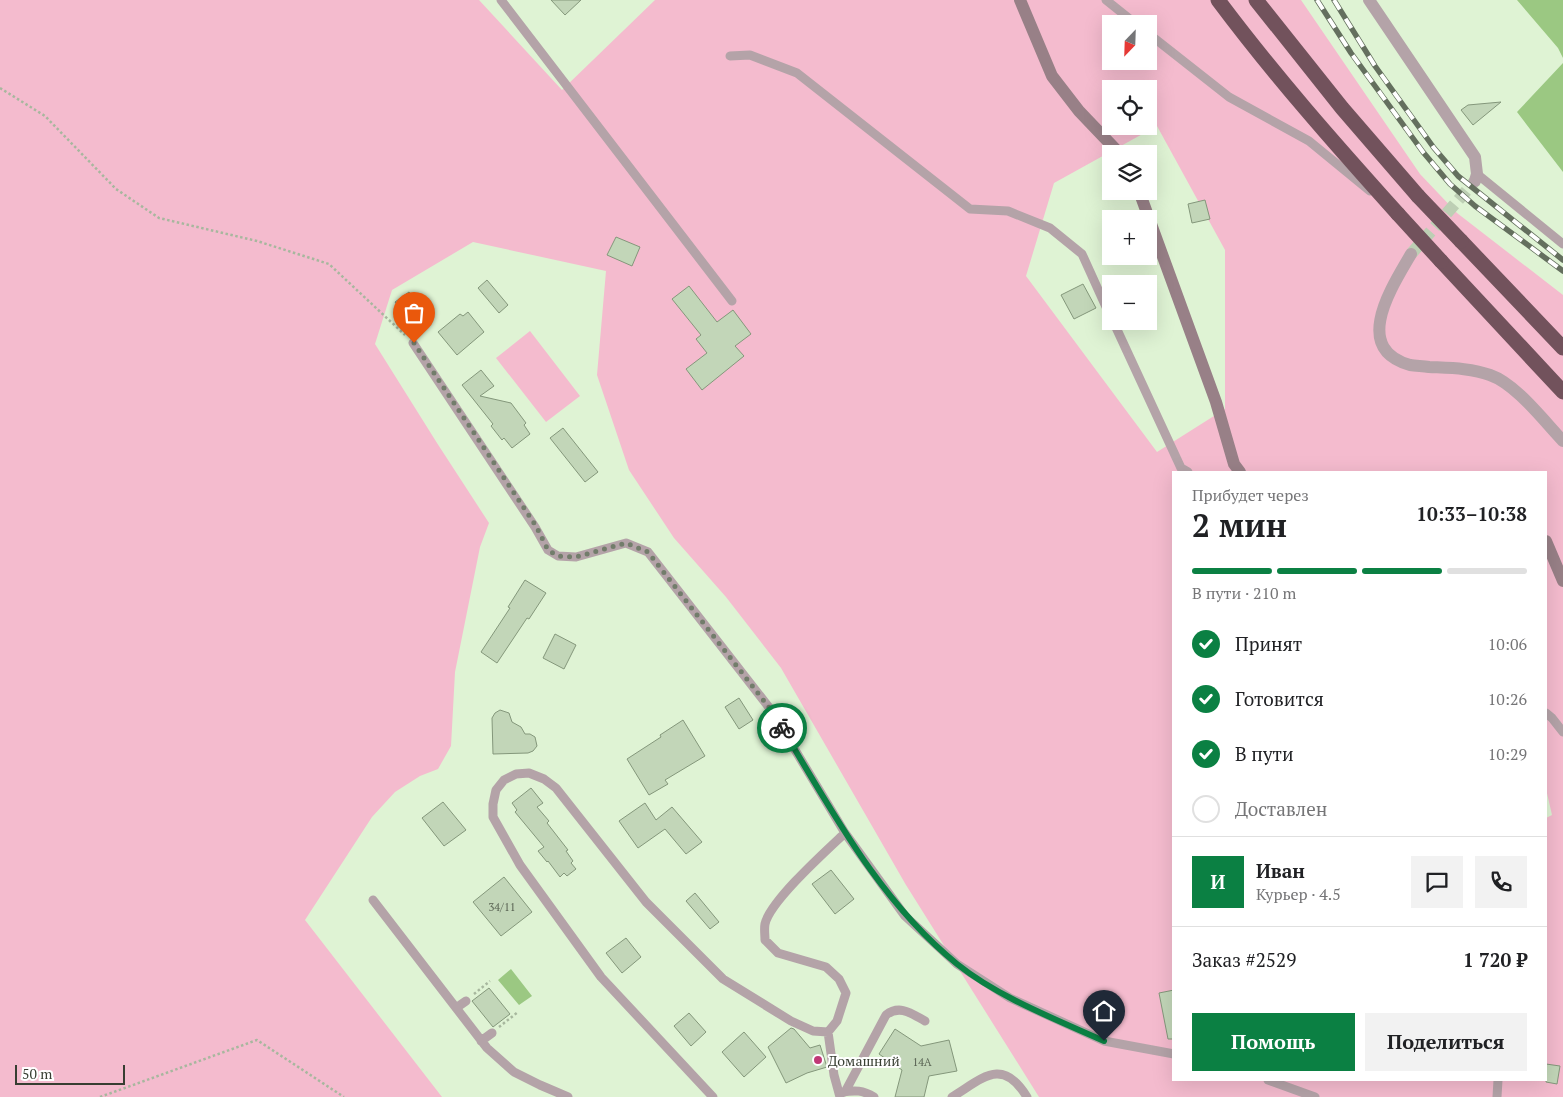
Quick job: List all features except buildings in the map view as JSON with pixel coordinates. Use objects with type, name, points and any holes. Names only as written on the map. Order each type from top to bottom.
[{"type":"highway","points":[[1218,0],[1239,29],[1320,127],[1440,261],[1563,392]]},
{"type":"highway","points":[[1256,0],[1342,108],[1418,196],[1563,348]]},
{"type":"street","points":[[1020,0],[1052,76],[1079,111],[1111,145]]},
{"type":"street","points":[[1369,0],[1475,157],[1476,177]]},
{"type":"street","points":[[1142,200],[1216,402],[1234,464],[1239,471]]},
{"type":"street","points":[[1410,254],[1393,285],[1382,313],[1378,332],[1381,345],[1395,358],[1411,365],[1471,370],[1491,375],[1509,385],[1563,441]]},
{"type":"street","points":[[1547,543],[1563,581]]},
{"type":"lane","points":[[501,0],[732,300]]},
{"type":"lane","points":[[1106,0],[1125,15]]},
{"type":"lane","points":[[1158,41],[1229,97],[1309,140],[1398,214]]},
{"type":"lane","points":[[730,56],[750,55],[797,73],[970,209],[1008,211],[1050,228],[1082,254],[1102,298]]},
{"type":"lane","points":[[1476,177],[1563,244]]},
{"type":"lane","points":[[1117,330],[1181,468],[1186,471]]},
{"type":"lane","points":[[414,343],[536,526],[548,550],[558,556],[576,557],[626,543],[648,552],[771,710],[845,832],[905,916],[957,964],[1010,998],[1104,1041],[1172,1054]]},
{"type":"lane","points":[[1547,715],[1563,732]]},
{"type":"lane","points":[[714,1097],[601,978],[520,865],[493,817],[496,790],[504,780],[516,774],[529,773],[544,779],[556,788],[646,902],[722,979],[790,1021],[813,1031],[828,1032]]},
{"type":"lane","points":[[842,1094],[834,1075],[828,1032],[837,1021],[846,993],[839,979],[826,967],[778,953],[765,940],[765,924],[778,903],[798,878],[845,832]]},
{"type":"lane","points":[[373,900],[487,1048],[514,1072],[568,1097]]},
{"type":"lane","points":[[456,1008],[466,1001]]},
{"type":"lane","points":[[842,1094],[886,1015],[903,1009],[926,1021]]},
{"type":"lane","points":[[481,1041],[492,1033]]},
{"type":"lane","points":[[952,1097],[990,1073],[998,1073],[1014,1081],[1022,1088],[1027,1097]]},
{"type":"lane","points":[[1271,1081],[1314,1097]]},
{"type":"lane","points":[[1497,1097],[1498,1081]]},
{"type":"lane","points":[[842,1094],[850,1090],[860,1090],[874,1097]]},
{"type":"path","points":[[0,88],[45,116],[116,189],[159,218],[258,241],[329,264],[414,343]]},
{"type":"path","points":[[466,1001],[490,981]]},
{"type":"path","points":[[492,1033],[518,1012]]},
{"type":"path","points":[[100,1097],[256,1040],[344,1097]]},
{"type":"shaded area","points":[[0,0],[479,0],[562,90],[655,0],[1301,0],[1420,174],[1457,213],[1563,295],[1563,1097],[1039,1097],[906,885],[781,668],[726,597],[674,538],[629,470],[597,375],[606,271],[473,242],[392,290],[375,344],[489,523],[480,547],[455,672],[451,746],[438,769],[420,776],[395,792],[372,817],[305,920],[442,1097],[0,1097]]},
{"type":"shaded area","points":[[1517,0],[1563,0],[1563,58],[1558,48]]},
{"type":"shaded area","points":[[1563,63],[1563,172],[1517,112]]},
{"type":"shaded area","points":[[530,331],[580,396],[546,422],[496,358]]},
{"type":"shaded area","points":[[511,969],[532,996],[519,1005],[498,980]]},
{"type":"tunnel","points":[[1411,254],[1475,181]]},
{"type":"railway","points":[[1317,0],[1351,53],[1423,152],[1450,184],[1475,206],[1563,271]]},
{"type":"railway","points":[[1334,0],[1375,66],[1434,148],[1458,176],[1563,260]]},
{"type":"way so far","points":[[414,343],[536,526],[548,550],[558,556],[576,557],[626,543],[648,552],[771,710],[782,728]]},
{"type":"place","name":"Домашний","points":[[818,1060]]},
{"type":"route","points":[[782,728],[845,832],[905,916],[957,964],[1010,998],[1104,1041]]}]
